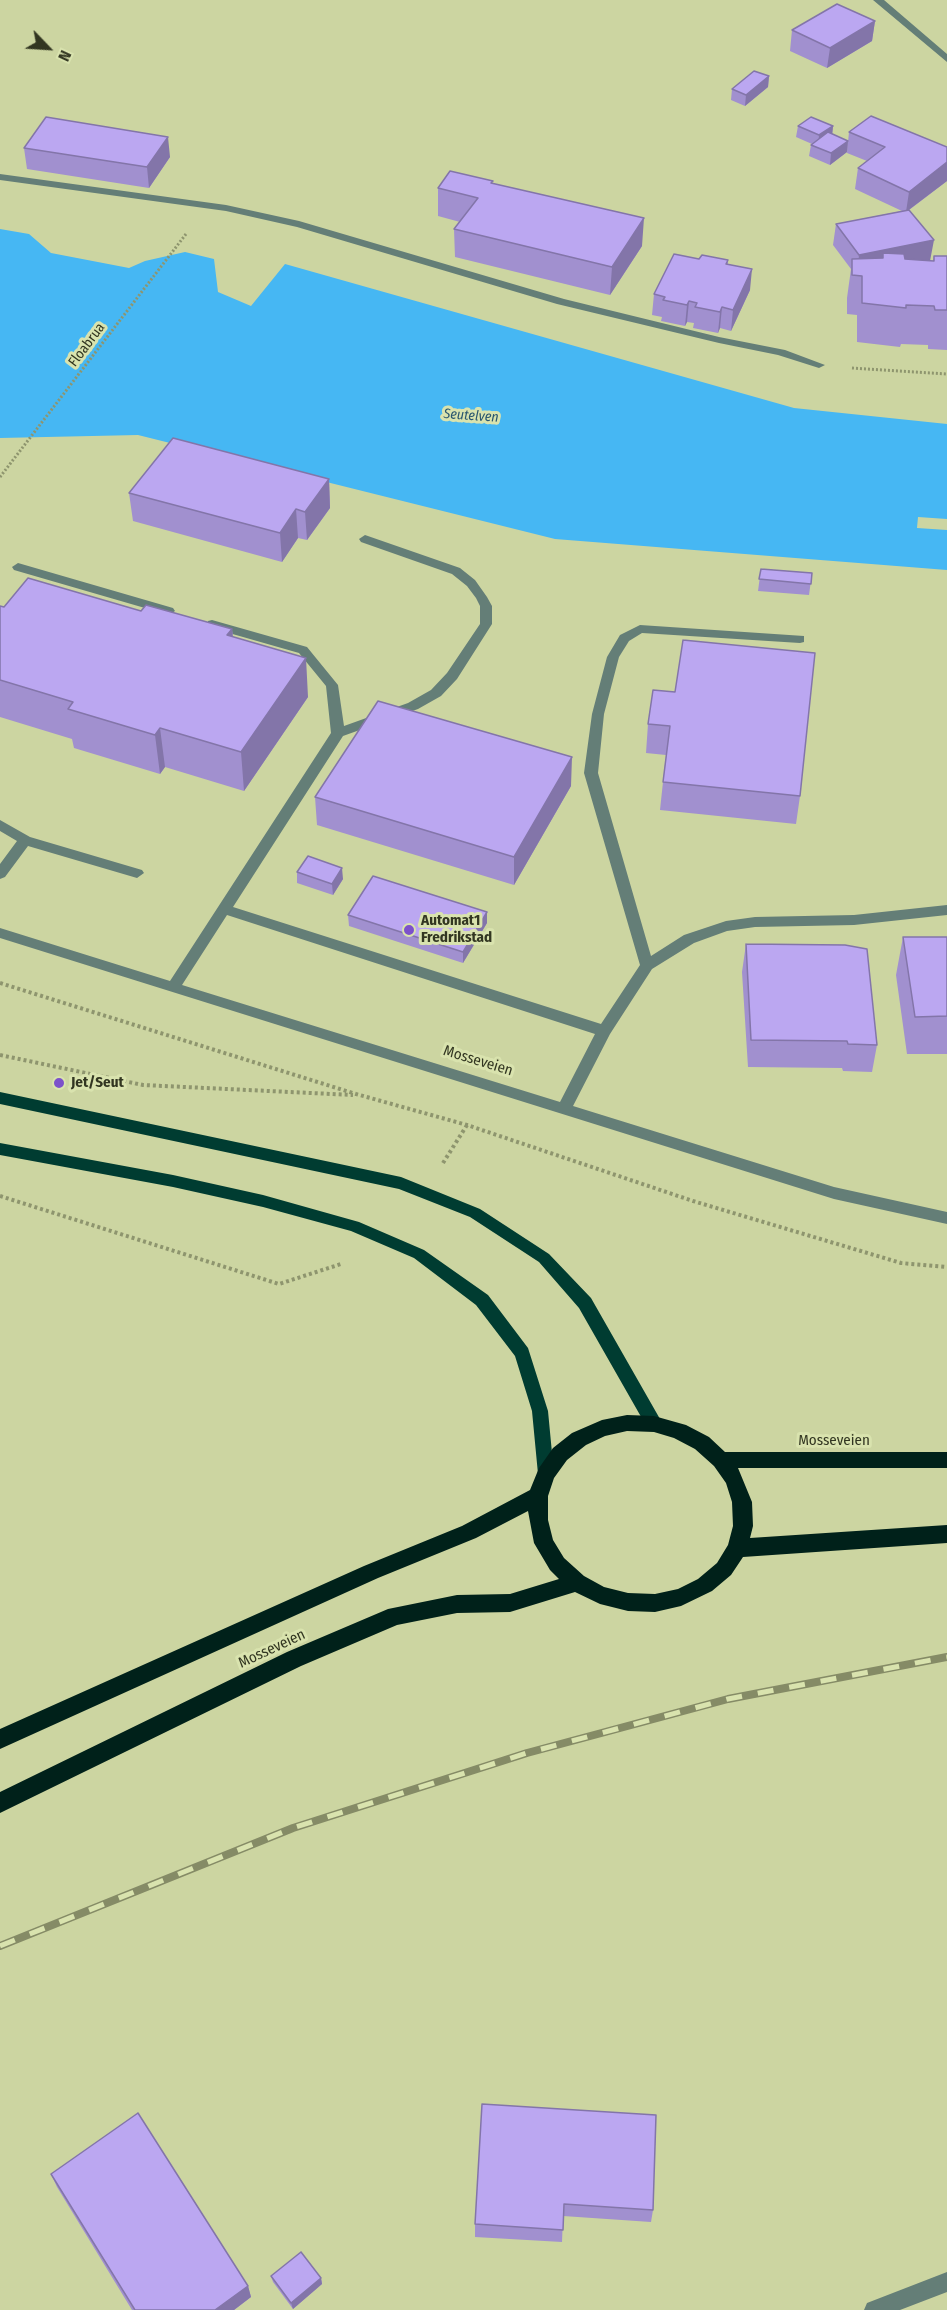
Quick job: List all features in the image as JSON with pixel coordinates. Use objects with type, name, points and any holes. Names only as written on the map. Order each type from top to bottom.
[{"type":"highway","points":[[627,1423],[654,1424],[679,1431],[702,1443],[721,1460],[735,1480],[742,1502],[743,1526],[737,1548],[724,1569],[705,1585],[681,1597],[655,1603],[628,1602],[600,1595],[577,1582],[557,1564],[544,1543],[538,1520],[538,1496],[546,1474],[560,1454],[579,1439],[602,1428],[627,1423]]},
{"type":"highway","name":"Mosseveien","points":[[721,1460],[947,1460]]},
{"type":"highway","name":"Mosseveien","points":[[0,1739],[371,1572],[469,1532],[538,1496]]},
{"type":"highway","points":[[737,1548],[947,1534]]},
{"type":"highway","name":"Mosseveien","points":[[0,1803],[294,1659],[395,1616],[457,1604],[510,1603],[577,1582]]},
{"type":"main road","points":[[0,1098],[401,1183],[475,1213],[544,1258],[585,1303],[654,1424]]},
{"type":"main road","points":[[0,1149],[173,1181],[263,1201],[354,1226],[419,1254],[482,1300],[522,1353],[540,1411],[546,1474]]},
{"type":"street","points":[[878,0],[947,59]]},
{"type":"street","points":[[0,177],[226,208],[299,224],[561,302],[781,352],[819,365]]},
{"type":"street","points":[[174,986],[338,733],[413,706],[436,693],[452,676],[486,624],[486,606],[481,597],[471,584],[456,571],[365,539]]},
{"type":"street","points":[[18,567],[177,614]]},
{"type":"street","points":[[200,620],[303,650],[332,686],[338,733]]},
{"type":"street","points":[[647,966],[591,773],[598,714],[613,657],[624,638],[640,629],[800,639]]},
{"type":"street","points":[[0,825],[25,840],[137,873]]},
{"type":"street","points":[[0,874],[25,840]]},
{"type":"street","points":[[224,909],[604,1031]]},
{"type":"street","points":[[565,1107],[604,1031],[647,966],[689,939],[726,926],[755,922],[854,920],[947,910]]},
{"type":"street","name":"Mosseveien","points":[[0,933],[565,1107],[834,1193],[947,1218]]},
{"type":"street","points":[[874,2310],[947,2282]]},
{"type":"path","name":"Floabrua","points":[[0,477],[191,227]]},
{"type":"path","points":[[0,983],[356,1094],[467,1125],[693,1201],[901,1263],[947,1268]]},
{"type":"path","points":[[0,1055],[143,1085],[338,1096],[356,1094]]},
{"type":"path","points":[[440,1169],[467,1125]]},
{"type":"path","points":[[0,1196],[279,1284],[341,1264]]},
{"type":"water","name":"Seutelven","points":[[0,229],[29,234],[51,253],[129,268],[145,261],[185,252],[214,259],[218,292],[251,306],[285,264],[794,408],[947,424],[947,570],[555,539],[138,435],[0,438]]},
{"type":"pier","points":[[918,517],[947,519],[947,530],[917,528]]},
{"type":"building","points":[[837,4],[875,21],[830,48],[792,30]]},
{"type":"building","points":[[754,71],[769,76],[746,95],[732,89]]},
{"type":"building","points":[[871,116],[947,147],[947,162],[909,192],[858,168],[885,147],[849,132]]},
{"type":"building","points":[[46,117],[168,137],[147,167],[24,148]]},
{"type":"building","points":[[811,117],[833,126],[819,135],[798,126]]},
{"type":"building","points":[[828,132],[848,141],[831,153],[811,145]]},
{"type":"building","points":[[450,171],[493,181],[491,183],[644,218],[612,267],[454,229],[478,198],[438,188]]},
{"type":"building","points":[[909,210],[934,240],[859,255],[836,224]]},
{"type":"building","points":[[883,253],[904,254],[905,259],[934,261],[934,256],[947,256],[947,310],[935,310],[934,306],[906,305],[906,308],[862,303],[862,276],[852,275],[852,259],[883,258]]},
{"type":"building","points":[[674,254],[699,259],[702,255],[728,260],[726,264],[752,269],[733,310],[722,307],[720,312],[695,307],[697,303],[689,301],[687,305],[663,300],[665,297],[654,294]]},
{"type":"building","points":[[173,438],[329,479],[305,512],[296,509],[280,533],[129,493]]},
{"type":"building","points":[[761,569],[812,573],[811,584],[759,579]]},
{"type":"building","points":[[28,578],[141,611],[146,605],[232,629],[227,635],[306,658],[241,752],[160,728],[155,735],[68,709],[73,702],[0,680],[0,606],[4,607]]},
{"type":"building","points":[[683,640],[815,653],[800,796],[663,782],[670,726],[648,724],[653,690],[675,692]]},
{"type":"building","points":[[378,701],[572,757],[514,857],[315,797]]},
{"type":"building","points":[[308,856],[342,868],[332,884],[297,872]]},
{"type":"building","points":[[373,876],[487,912],[463,952],[348,915]]},
{"type":"building","points":[[903,937],[947,937],[947,1016],[915,1017]]},
{"type":"building","points":[[746,944],[845,945],[867,949],[877,1045],[848,1044],[847,1041],[751,1040]]},
{"type":"building","points":[[482,2104],[656,2115],[653,2210],[564,2204],[563,2230],[475,2224]]},
{"type":"building","points":[[138,2113],[248,2286],[215,2310],[135,2310],[51,2174]]},
{"type":"building","points":[[301,2252],[321,2278],[291,2303],[271,2276]]},
{"type":"railway","points":[[0,1946],[293,1828],[527,1753],[728,1699],[947,1657]]},
{"type":"place","name":"Automat1 Fredrikstad","points":[[409,930]]},
{"type":"place","name":"Jet/Seut","points":[[59,1083]]}]
